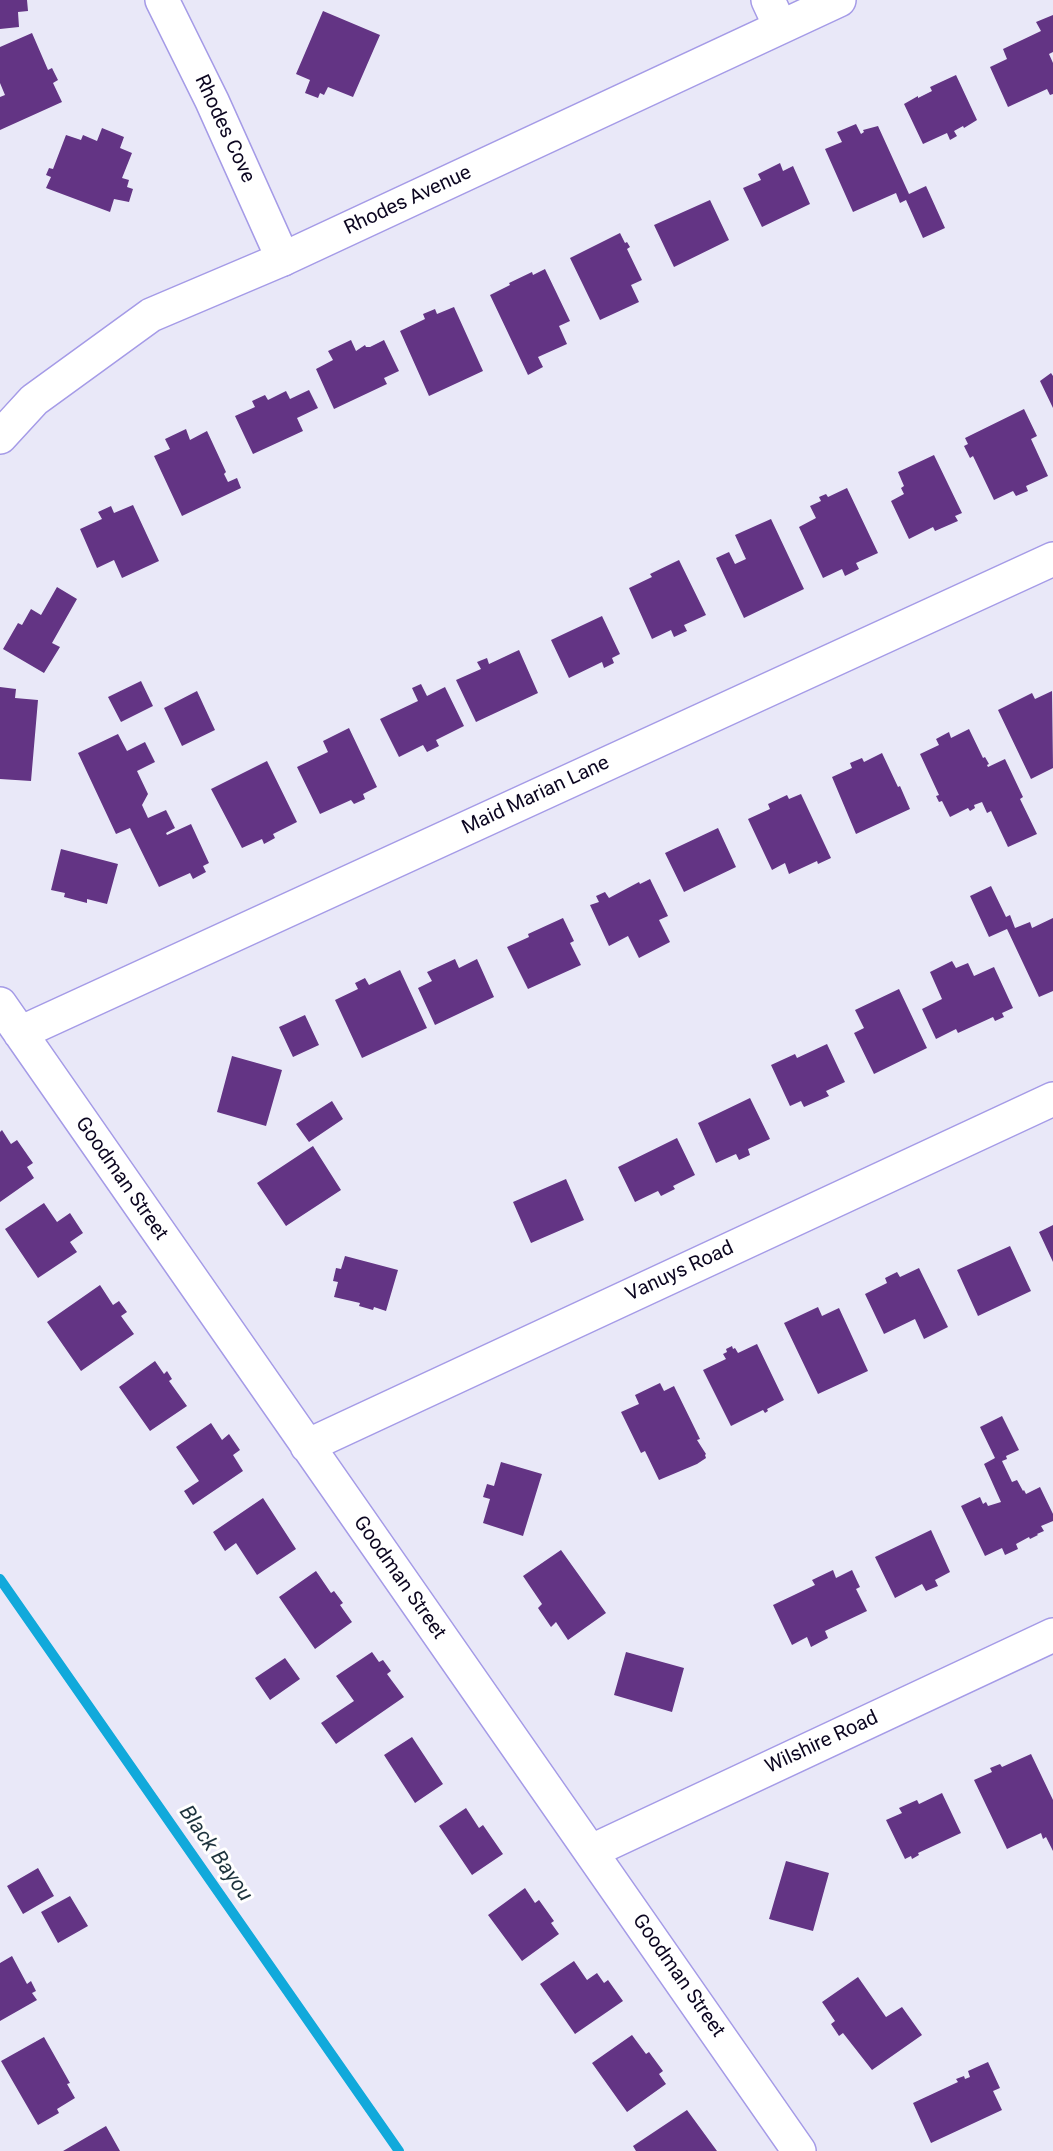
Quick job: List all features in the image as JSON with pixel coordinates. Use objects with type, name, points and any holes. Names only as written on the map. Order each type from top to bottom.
[{"type":"street","name":"Rhodes Cove","points":[[162,0],[212,101],[283,259]]},
{"type":"street","name":"Rhodes Avenue","points":[[0,437],[34,400],[151,315],[283,259],[774,13],[839,0]]},
{"type":"street","name":"Maid Marian Lane","points":[[20,1033],[1053,559]]},
{"type":"street","name":"Goodman Street","points":[[0,1004],[799,2151]]},
{"type":"street","name":"Vanuys Road","points":[[307,1446],[1053,1099]]},
{"type":"street","name":"Wilshire Road","points":[[592,1851],[1053,1635]]},
{"type":"building","points":[[0,0],[27,0],[28,11],[18,12],[19,27],[0,29]]},
{"type":"building","points":[[323,11],[380,35],[353,97],[328,87],[324,95],[320,93],[318,98],[305,93],[310,80],[296,74]]},
{"type":"building","points":[[1053,15],[1053,52],[1049,54],[1053,63],[1053,94],[1050,95],[1047,89],[1008,107],[990,67],[1007,59],[1003,49],[1041,31],[1036,22]]},
{"type":"building","points":[[32,33],[48,70],[52,68],[58,80],[53,83],[62,102],[0,130],[0,97],[5,95],[0,83],[0,47]]},
{"type":"building","points":[[956,75],[977,120],[954,131],[957,136],[950,140],[947,133],[923,144],[904,104],[932,91],[930,87]]},
{"type":"building","points":[[856,124],[861,134],[863,130],[878,126],[909,194],[926,186],[945,228],[923,238],[906,200],[900,203],[896,193],[853,212],[825,149],[842,142],[837,132]]},
{"type":"building","points":[[102,128],[124,137],[120,148],[132,153],[122,178],[129,180],[127,187],[133,189],[129,202],[114,199],[110,212],[46,188],[51,177],[46,175],[49,168],[53,169],[66,135],[81,140],[83,135],[97,141]]},
{"type":"building","points":[[780,163],[783,171],[793,166],[810,204],[762,227],[743,188],[761,180],[758,174]]},
{"type":"building","points":[[710,200],[729,240],[674,267],[654,225]]},
{"type":"building","points":[[620,233],[630,247],[627,249],[642,280],[631,285],[639,302],[600,320],[570,258]]},
{"type":"building","points":[[545,269],[570,321],[559,326],[567,344],[538,357],[543,367],[528,375],[490,295],[532,272],[533,275]]},
{"type":"building","points":[[454,307],[483,371],[429,396],[400,331],[425,319],[423,314],[435,309],[437,314]]},
{"type":"building","points":[[351,340],[356,351],[365,345],[370,347],[384,340],[399,371],[384,378],[387,384],[334,409],[316,369],[333,360],[328,351]]},
{"type":"building","points":[[1051,373],[1053,376],[1053,408],[1040,381]]},
{"type":"building","points":[[309,390],[318,408],[297,418],[303,431],[253,454],[235,416],[255,407],[252,401],[265,395],[268,400],[286,391],[290,399]]},
{"type":"building","points":[[1024,409],[1037,436],[1031,439],[1048,476],[1026,486],[1028,491],[1016,496],[1013,491],[994,500],[973,456],[970,458],[964,446],[968,444],[965,438]]},
{"type":"building","points":[[186,429],[190,440],[207,431],[226,472],[224,474],[228,482],[237,478],[241,488],[182,516],[154,456],[170,449],[165,439]]},
{"type":"building","points":[[934,455],[962,513],[955,516],[958,521],[935,531],[933,527],[909,539],[891,501],[904,494],[901,488],[904,486],[898,472]]},
{"type":"building","points":[[847,488],[878,553],[856,563],[859,569],[845,576],[842,569],[823,578],[799,527],[816,518],[810,506],[821,501],[819,497],[826,494],[828,497]]},
{"type":"building","points":[[133,505],[159,561],[122,578],[114,560],[97,568],[80,529],[102,519],[98,512],[111,506],[114,513]]},
{"type":"building","points":[[771,519],[804,589],[744,618],[716,558],[729,552],[735,564],[746,559],[735,535]]},
{"type":"building","points":[[679,560],[706,615],[684,625],[687,631],[674,637],[671,630],[652,639],[629,588],[652,577],[650,574]]},
{"type":"building","points":[[57,587],[77,599],[52,643],[60,647],[44,673],[3,649],[18,623],[22,625],[31,609],[41,615]]},
{"type":"building","points":[[602,616],[620,654],[612,658],[614,663],[604,668],[602,662],[569,678],[551,640]]},
{"type":"building","points":[[519,650],[538,693],[476,722],[456,680],[481,669],[477,662],[487,658],[489,664]]},
{"type":"building","points":[[141,681],[153,706],[121,722],[108,697]]},
{"type":"building","points":[[421,684],[427,696],[445,687],[464,726],[436,740],[439,746],[427,752],[423,745],[399,757],[380,719],[418,701],[412,688]]},
{"type":"building","points":[[0,687],[16,689],[15,698],[38,700],[31,781],[0,779]]},
{"type":"building","points":[[197,691],[215,730],[182,746],[164,708]]},
{"type":"building","points":[[1052,691],[1053,768],[1031,779],[998,710],[1032,693],[1035,699]]},
{"type":"building","points":[[349,728],[377,787],[363,794],[365,799],[354,804],[351,800],[320,814],[297,767],[328,752],[323,741]]},
{"type":"building","points":[[969,729],[983,758],[985,757],[989,764],[988,767],[1005,759],[1023,797],[1020,799],[1037,834],[1008,847],[991,811],[987,813],[982,802],[974,805],[975,808],[970,811],[968,808],[950,817],[942,801],[939,802],[936,796],[939,795],[920,754],[939,745],[936,739],[949,732],[951,738]]},
{"type":"building","points":[[118,734],[127,751],[145,742],[155,762],[137,771],[148,794],[142,805],[148,818],[166,810],[175,828],[166,833],[167,835],[191,824],[209,863],[203,866],[206,872],[193,879],[190,873],[159,887],[130,828],[116,834],[78,753]]},
{"type":"building","points":[[882,753],[910,809],[856,834],[832,777],[852,768],[850,763],[862,758],[864,762]]},
{"type":"building","points":[[267,761],[297,822],[273,834],[275,838],[264,844],[262,839],[242,848],[211,789]]},
{"type":"building","points":[[801,794],[831,858],[818,864],[817,861],[789,874],[785,863],[772,870],[748,819],[770,809],[768,804],[787,795],[789,799]]},
{"type":"building","points":[[718,828],[736,867],[684,892],[665,853]]},
{"type":"building","points":[[61,849],[118,864],[107,904],[87,899],[87,903],[64,897],[65,893],[51,890]]},
{"type":"building","points":[[650,879],[668,916],[659,920],[670,942],[639,958],[628,936],[609,946],[590,905],[599,902],[596,896],[605,892],[609,898],[639,882],[640,884]]},
{"type":"building","points":[[991,886],[1006,917],[1010,915],[1015,928],[1030,922],[1032,928],[1053,918],[1053,991],[1039,997],[1007,929],[989,937],[970,896]]},
{"type":"building","points":[[563,918],[574,941],[570,943],[581,965],[528,989],[507,947],[529,937],[528,934]]},
{"type":"building","points":[[455,959],[459,968],[477,959],[494,997],[435,1025],[418,988],[432,981],[427,972]]},
{"type":"building","points":[[952,961],[956,968],[968,963],[974,976],[994,967],[1013,1008],[1002,1013],[1004,1017],[995,1021],[993,1017],[958,1033],[956,1029],[936,1039],[922,1009],[942,999],[930,972]]},
{"type":"building","points":[[400,970],[427,1028],[362,1058],[335,1000],[358,989],[355,983],[365,978],[369,985]]},
{"type":"building","points":[[899,989],[927,1048],[874,1074],[854,1033],[864,1028],[855,1010]]},
{"type":"building","points":[[305,1015],[319,1045],[293,1057],[279,1027]]},
{"type":"building","points":[[827,1044],[845,1082],[826,1091],[829,1096],[804,1107],[801,1101],[790,1106],[771,1065],[795,1054],[797,1058]]},
{"type":"building","points":[[232,1056],[282,1070],[266,1126],[217,1112]]},
{"type":"building","points":[[750,1098],[770,1139],[748,1149],[750,1155],[739,1160],[736,1154],[716,1163],[698,1123]]},
{"type":"building","points":[[332,1101],[343,1119],[309,1142],[296,1124]]},
{"type":"building","points":[[2,1130],[11,1144],[17,1140],[33,1163],[27,1167],[34,1178],[0,1202],[0,1132]]},
{"type":"building","points":[[677,1138],[695,1175],[673,1186],[675,1189],[661,1196],[658,1191],[635,1202],[618,1167]]},
{"type":"building","points":[[313,1146],[341,1190],[286,1226],[257,1183]]},
{"type":"building","points":[[566,1179],[584,1220],[531,1243],[513,1202]]},
{"type":"building","points":[[44,1203],[57,1222],[70,1213],[83,1233],[70,1242],[77,1252],[38,1278],[5,1229]]},
{"type":"building","points":[[1053,1225],[1053,1262],[1039,1232]]},
{"type":"building","points":[[1010,1246],[1031,1291],[978,1316],[957,1270]]},
{"type":"building","points":[[345,1256],[398,1270],[386,1311],[374,1307],[373,1310],[359,1306],[360,1303],[334,1297],[338,1282],[333,1281],[336,1268],[341,1269]]},
{"type":"building","points":[[919,1268],[948,1327],[924,1339],[915,1319],[884,1334],[865,1294],[887,1283],[885,1278],[897,1272],[900,1277]]},
{"type":"building","points":[[100,1285],[113,1305],[119,1301],[127,1312],[121,1316],[134,1334],[81,1371],[47,1322]]},
{"type":"building","points":[[818,1307],[822,1316],[839,1308],[868,1371],[818,1394],[784,1323]]},
{"type":"building","points":[[757,1344],[784,1400],[767,1409],[765,1413],[763,1410],[731,1426],[703,1370],[726,1359],[723,1354],[732,1346],[738,1353]]},
{"type":"building","points":[[155,1361],[164,1374],[167,1371],[172,1379],[169,1381],[187,1406],[150,1431],[119,1387]]},
{"type":"building","points":[[660,1383],[664,1391],[674,1386],[700,1439],[697,1440],[706,1458],[659,1480],[645,1451],[641,1453],[621,1412],[639,1404],[635,1395]]},
{"type":"building","points":[[1002,1416],[1019,1450],[1006,1456],[1007,1459],[1002,1461],[1012,1482],[1017,1480],[1026,1494],[1040,1487],[1053,1514],[1053,1521],[1041,1526],[1044,1531],[1038,1535],[1016,1544],[1018,1549],[1005,1555],[1002,1548],[985,1556],[961,1506],[980,1497],[983,1504],[986,1502],[988,1506],[1001,1502],[984,1464],[995,1458],[980,1427]]},
{"type":"building","points":[[211,1423],[222,1440],[229,1434],[240,1450],[233,1455],[243,1471],[193,1505],[184,1491],[199,1481],[176,1447]]},
{"type":"building","points":[[501,1462],[542,1474],[523,1536],[483,1523],[490,1499],[483,1497],[487,1484],[494,1486]]},
{"type":"building","points":[[263,1498],[296,1549],[257,1575],[236,1543],[225,1551],[213,1532]]},
{"type":"building","points":[[931,1530],[950,1572],[935,1580],[938,1586],[926,1591],[922,1584],[895,1598],[875,1557]]},
{"type":"building","points":[[561,1550],[606,1613],[568,1640],[556,1622],[551,1627],[538,1608],[542,1604],[523,1576]]},
{"type":"building","points":[[833,1570],[836,1578],[852,1570],[860,1587],[856,1589],[867,1611],[825,1631],[828,1638],[811,1647],[807,1637],[792,1645],[773,1605],[815,1585],[812,1580]]},
{"type":"building","points":[[316,1571],[331,1593],[334,1591],[343,1603],[340,1605],[352,1622],[315,1649],[279,1597]]},
{"type":"building","points":[[372,1652],[379,1662],[383,1660],[391,1671],[387,1674],[404,1697],[336,1744],[321,1723],[354,1701],[336,1676]]},
{"type":"building","points":[[626,1652],[684,1668],[672,1712],[614,1695]]},
{"type":"building","points":[[285,1658],[300,1679],[270,1700],[255,1678]]},
{"type":"building","points":[[412,1737],[443,1784],[415,1803],[384,1755]]},
{"type":"building","points":[[1031,1754],[1053,1800],[1053,1851],[1046,1837],[1043,1839],[1041,1833],[1007,1849],[974,1780],[992,1772],[990,1768],[1000,1764],[1002,1767]]},
{"type":"building","points":[[942,1793],[961,1833],[918,1853],[919,1855],[912,1859],[911,1856],[905,1859],[886,1820],[902,1813],[899,1808],[917,1800],[919,1804]]},
{"type":"building","points":[[466,1808],[479,1828],[483,1825],[503,1854],[472,1875],[439,1826]]},
{"type":"building","points":[[786,1861],[829,1873],[813,1931],[769,1919]]},
{"type":"building","points":[[38,1868],[54,1896],[23,1914],[7,1886]]},
{"type":"building","points":[[525,1888],[535,1903],[539,1900],[554,1921],[551,1923],[559,1934],[522,1961],[488,1915]]},
{"type":"building","points":[[70,1896],[88,1926],[58,1943],[41,1912]]},
{"type":"building","points":[[12,1956],[27,1984],[31,1981],[36,1991],[32,1993],[37,2000],[0,2021],[0,1963]]},
{"type":"building","points":[[574,1961],[587,1980],[597,1973],[604,1983],[608,1980],[623,2001],[575,2034],[540,1984]]},
{"type":"building","points":[[858,1977],[886,2017],[902,2007],[922,2035],[872,2070],[843,2033],[839,2036],[831,2024],[835,2021],[822,2002]]},
{"type":"building","points":[[632,2035],[663,2071],[659,2074],[666,2084],[627,2112],[592,2063]]},
{"type":"building","points":[[44,2037],[70,2083],[67,2084],[75,2098],[57,2109],[59,2113],[38,2125],[1,2061]]},
{"type":"building","points":[[988,2062],[1000,2088],[993,2091],[1002,2110],[931,2143],[913,2103],[958,2082],[956,2079],[964,2076],[965,2079],[970,2077],[968,2071]]},
{"type":"building","points":[[687,2110],[717,2151],[636,2151],[633,2146]]},
{"type":"building","points":[[106,2126],[120,2151],[63,2151]]},
{"type":"waterway","name":"Black Bayou","points":[[0,1579],[399,2151]]}]
